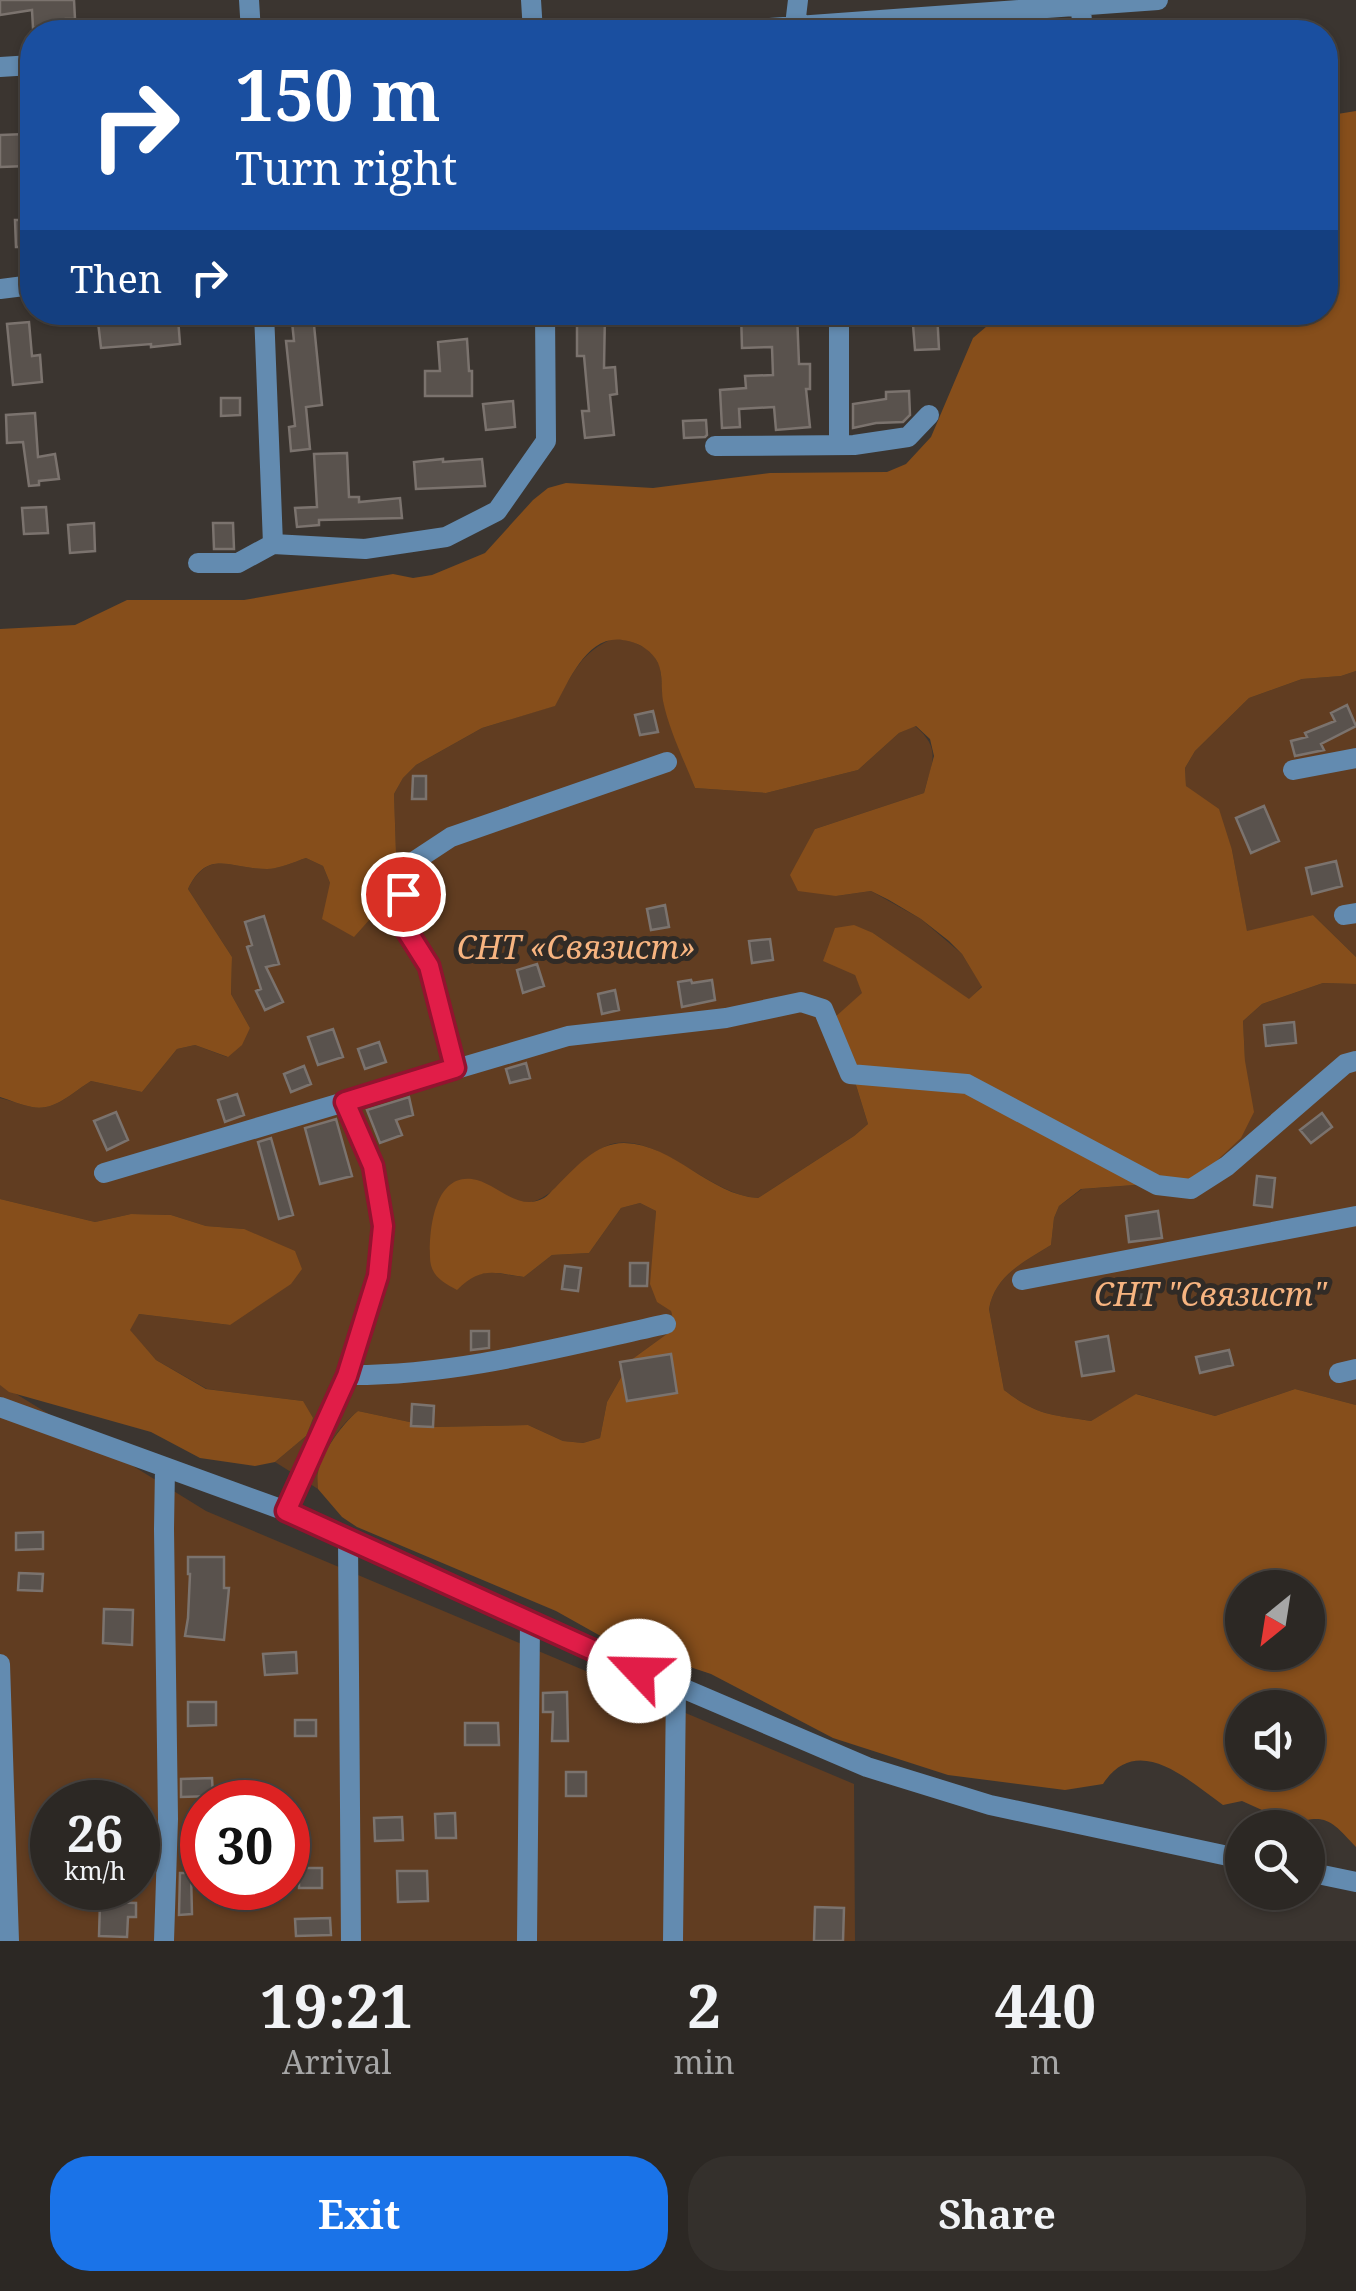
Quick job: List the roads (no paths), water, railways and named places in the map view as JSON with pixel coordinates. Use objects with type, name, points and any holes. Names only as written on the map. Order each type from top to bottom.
[{"type":"street","points":[[903,20],[1080,2],[1158,0]]},
{"type":"street","points":[[265,325],[273,544]]},
{"type":"street","points":[[198,563],[238,563],[273,544],[365,548],[446,537],[496,511],[546,441],[544,325]]},
{"type":"street","points":[[839,325],[839,445]]},
{"type":"street","points":[[715,446],[839,445],[908,438],[929,415]]},
{"type":"street","points":[[1293,770],[1356,758]]},
{"type":"street","points":[[455,1068],[429,966],[400,920],[407,866],[451,837],[667,762]]},
{"type":"street","points":[[104,1172],[568,1036],[726,1018],[801,1002],[823,1009],[850,1074],[968,1084],[1157,1184],[1191,1189],[1227,1166],[1345,1064],[1356,1061]]},
{"type":"street","points":[[286,1511],[347,1376],[378,1276],[383,1226],[373,1166],[345,1102]]},
{"type":"street","points":[[1022,1280],[1356,1216]]},
{"type":"street","points":[[347,1376],[397,1376],[492,1361],[666,1324]]},
{"type":"street","points":[[0,1408],[286,1511],[530,1623],[868,1767],[990,1805],[1225,1855]]},
{"type":"street","points":[[164,1941],[168,1820],[165,1468]]},
{"type":"street","points":[[348,1539],[351,1941]]},
{"type":"street","points":[[527,1941],[530,1623]]},
{"type":"street","points":[[0,1664],[9,1941]]},
{"type":"street","points":[[673,1941],[676,1687]]},
{"type":"street","points":[[1325,1876],[1356,1882]]},
{"type":"park label","name":"СНТ «Связист»","points":[[576,948]]},
{"type":"park label","name":"СНТ \"Связист\"","points":[[1210,1295]]}]
